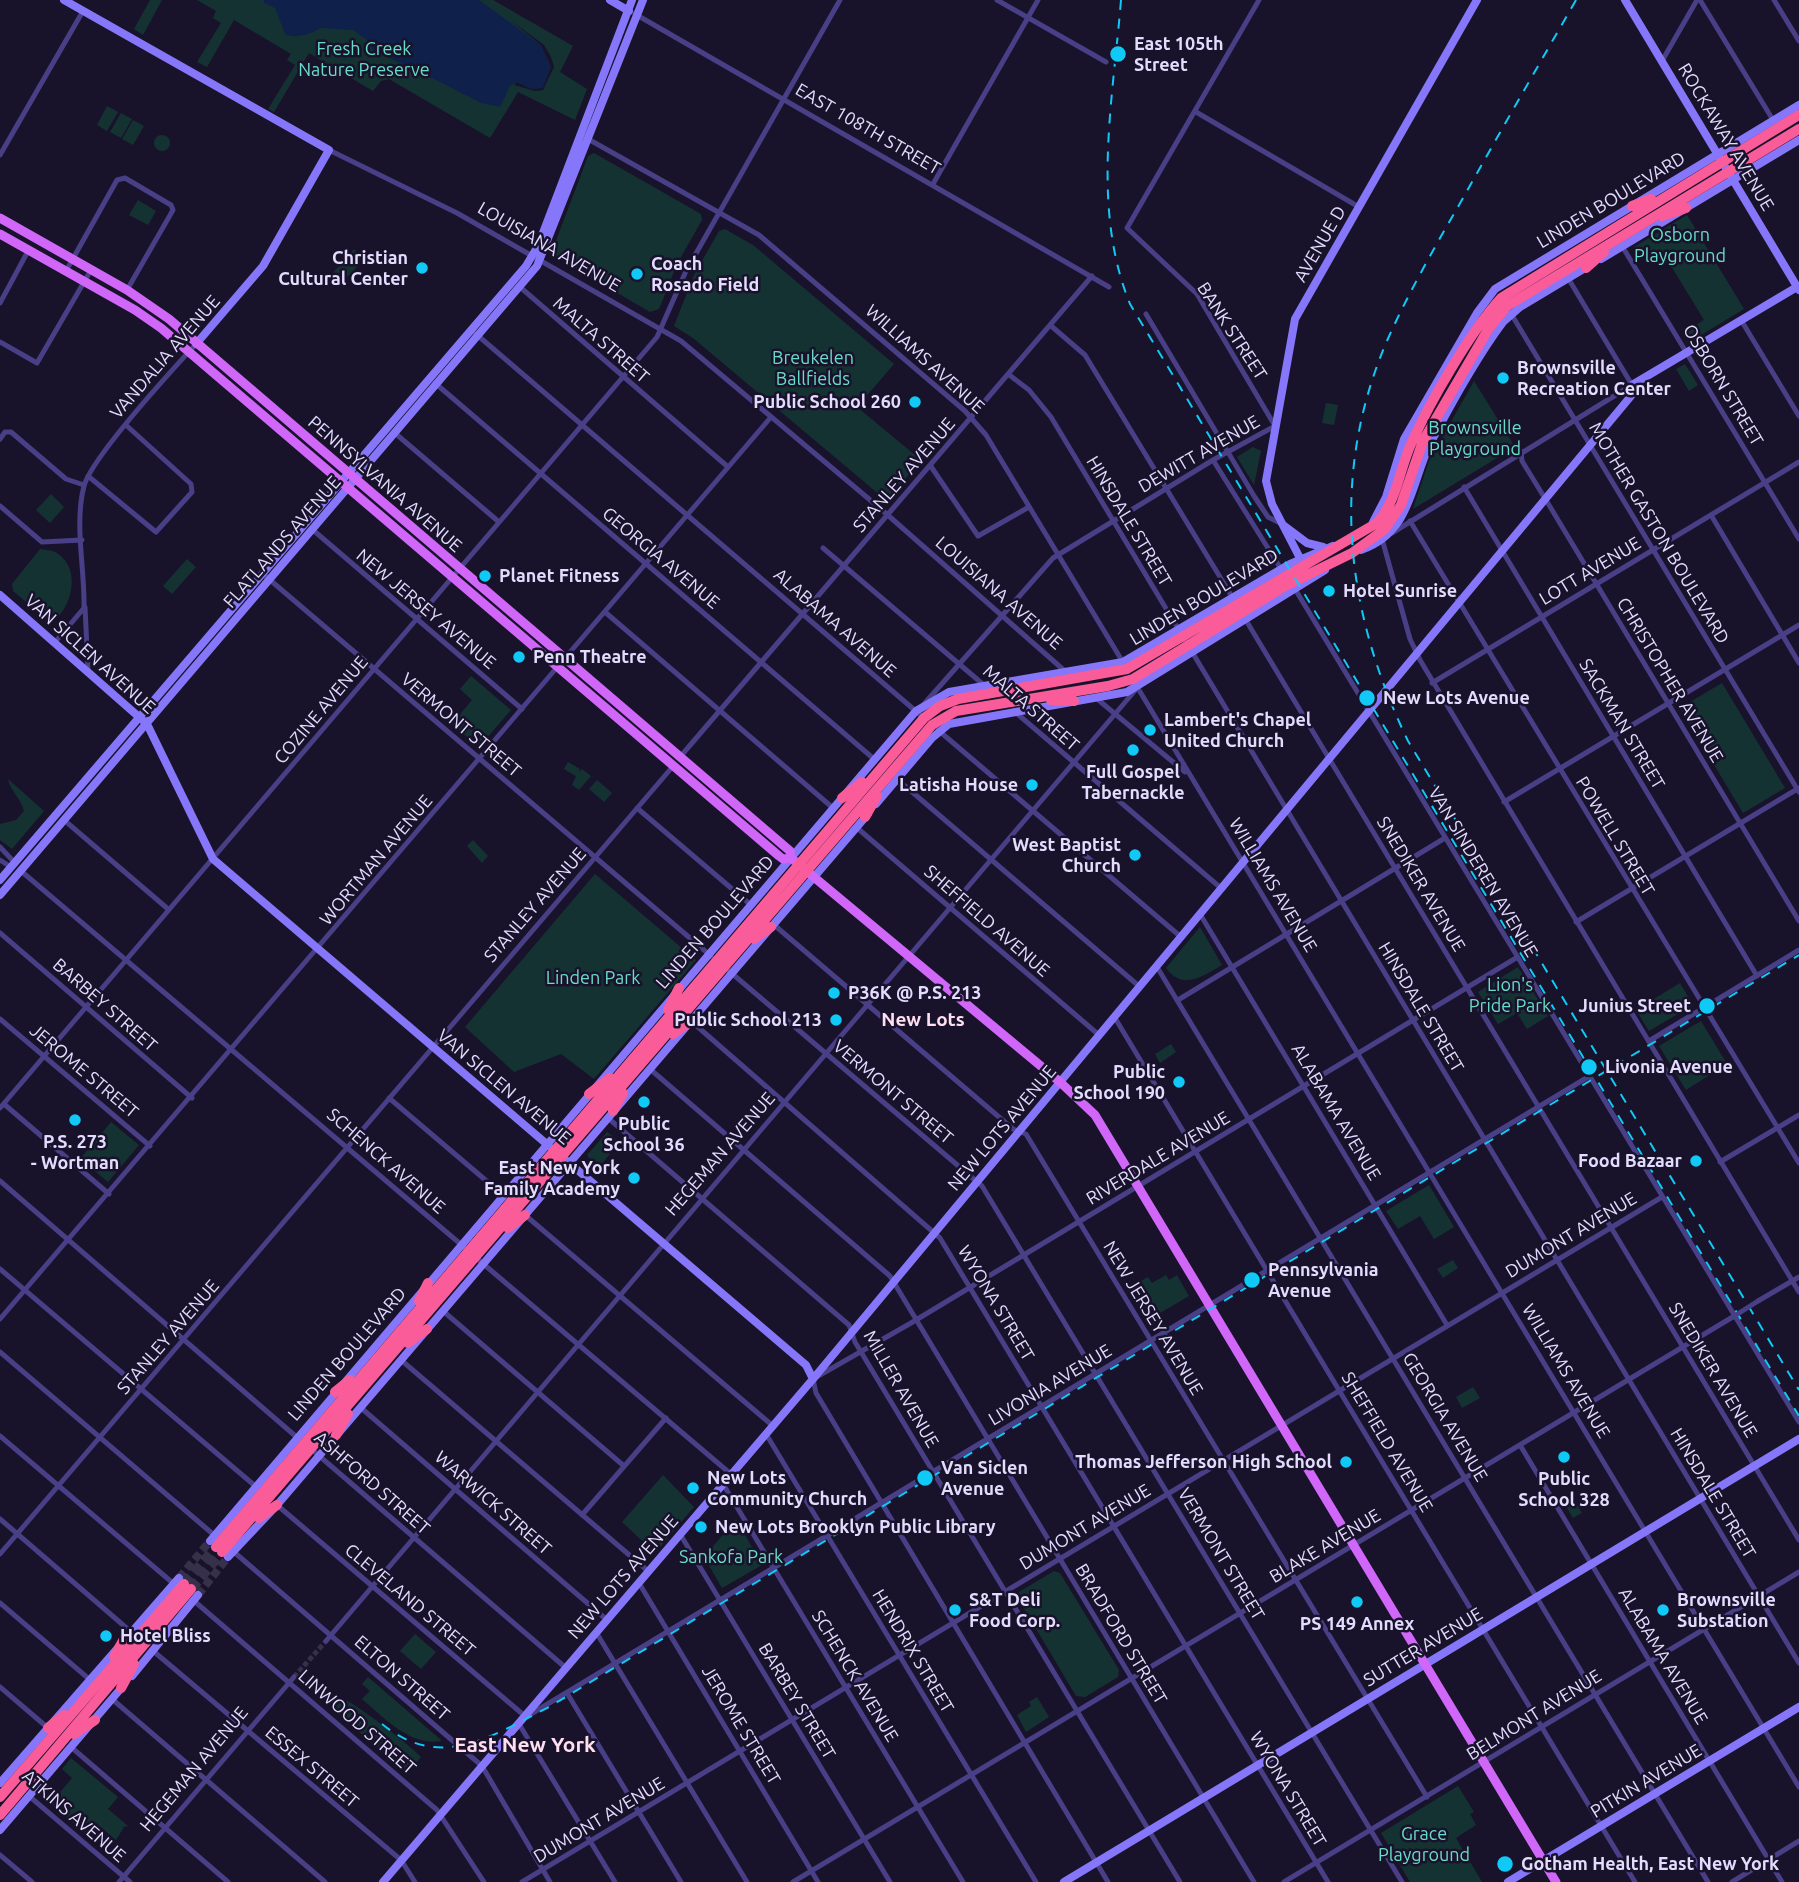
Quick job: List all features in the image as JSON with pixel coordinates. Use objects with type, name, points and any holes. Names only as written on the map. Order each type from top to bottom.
[{"type":"highway","name":"LINDEN BOULEVARD","points":[[221,1547],[244,1529],[315,1453],[358,1395],[399,1356],[472,1254],[490,1241],[626,1064],[661,1024],[720,963],[741,947],[811,874],[892,778],[927,718],[1108,686],[1185,642],[1366,530],[1385,514],[1415,435],[1473,335],[1504,302],[1720,158],[1799,116]]},
{"type":"highway","name":"LINDEN BOULEVARD","points":[[1305,566],[1352,553],[1381,533],[1398,513],[1423,441],[1504,302],[1622,241],[1642,223],[1730,175],[1799,129]]},
{"type":"highway","points":[[1632,206],[1671,192]]},
{"type":"highway","points":[[1642,223],[1686,208]]},
{"type":"highway","points":[[1586,268],[1622,241]]},
{"type":"highway","name":"LINDEN BOULEVARD","points":[[221,1547],[300,1439],[472,1254],[558,1154],[632,1075],[720,963],[794,860],[927,718],[948,702],[1130,674]]},
{"type":"highway","points":[[1033,699],[1074,701]]},
{"type":"highway","points":[[842,798],[877,771]]},
{"type":"highway","points":[[865,817],[892,778]]},
{"type":"highway","points":[[741,947],[772,925]]},
{"type":"highway","points":[[661,1024],[679,988]]},
{"type":"highway","points":[[658,1045],[691,1021]]},
{"type":"highway","points":[[589,1094],[626,1064]]},
{"type":"highway","points":[[610,1115],[632,1075]]},
{"type":"highway","points":[[490,1241],[525,1214]]},
{"type":"highway","points":[[411,1317],[428,1283]]},
{"type":"highway","points":[[399,1356],[427,1329]]},
{"type":"highway","points":[[335,1392],[368,1367]]},
{"type":"highway","points":[[336,1435],[358,1395]]},
{"type":"highway","points":[[244,1529],[277,1505]]},
{"type":"highway","points":[[121,1688],[186,1588]]},
{"type":"highway","points":[[0,1797],[5,1778],[81,1702],[186,1588]]},
{"type":"highway","points":[[105,1674],[127,1635]]},
{"type":"highway","points":[[0,1815],[26,1793],[148,1649]]},
{"type":"highway","points":[[48,1728],[81,1702]]},
{"type":"highway","points":[[65,1746],[95,1720]]},
{"type":"main road","name":"PENNSYLVANIA AVENUE","points":[[0,218],[154,307],[790,851],[794,860],[1060,1082],[1095,1115],[1556,1882]]},
{"type":"main road","name":"PENNSYLVANIA AVENUE","points":[[0,234],[148,318],[783,859],[794,860]]},
{"type":"street","name":"LOUISIANA AVENUE","points":[[64,0],[329,150],[418,192],[681,341],[1066,673]]},
{"type":"street","name":"EAST 108TH STREET","points":[[610,0],[1109,286]]},
{"type":"street","name":"FLATLANDS AVENUE","points":[[0,880],[263,574],[347,471],[536,259],[579,134],[632,0]]},
{"type":"street","name":"FLATLANDS AVENUE","points":[[0,895],[520,287],[536,259],[588,138],[635,14],[643,0]]},
{"type":"street","name":"COZINE AVENUE","points":[[2,1106],[662,330],[686,271],[840,0]]},
{"type":"street","points":[[997,0],[1106,62]]},
{"type":"street","points":[[933,184],[1038,0]]},
{"type":"street","points":[[1259,0],[1196,112],[1359,207]]},
{"type":"street","name":"AVENUE D","points":[[1282,524],[1266,481],[1295,319],[1477,0]]},
{"type":"street","name":"ROCKAWAY AVENUE","points":[[1625,0],[1798,287]]},
{"type":"street","points":[[1662,61],[1698,0],[1773,120]]},
{"type":"street","points":[[1774,0],[1799,41]]},
{"type":"street","points":[[0,155],[83,11]]},
{"type":"street","name":"LINDEN BOULEVARD","points":[[927,718],[961,720],[1096,697],[1239,609],[1295,589],[1352,553],[1386,537],[1407,509],[1431,443],[1495,332],[1504,302],[1632,206],[1720,158],[1799,105]]},
{"type":"street","name":"BANK STREET","points":[[1196,112],[1127,228],[1197,294],[1275,426]]},
{"type":"street","name":"WILLIAMS AVENUE","points":[[579,134],[769,243],[972,418],[1130,674],[1799,1787]]},
{"type":"street","name":"LINDEN BOULEVARD","points":[[1622,241],[1686,208],[1730,175],[1799,139]]},
{"type":"street","name":"VANDALIA AVENUE","points":[[88,670],[82,540],[84,485],[88,476],[263,265],[329,150]]},
{"type":"street","points":[[66,271],[117,180],[125,178],[171,205],[173,210],[127,290]]},
{"type":"street","name":"OSBORN STREET","points":[[1622,241],[1799,539]]},
{"type":"street","points":[[0,303],[28,251]]},
{"type":"street","name":"LINDEN BOULEVARD","points":[[1504,302],[1568,278],[1586,268]]},
{"type":"street","points":[[0,342],[37,363],[91,270]]},
{"type":"street","name":"STANLEY AVENUE","points":[[0,1554],[1092,276]]},
{"type":"street","points":[[1568,278],[1632,386]]},
{"type":"street","name":"MALTA STREET","points":[[520,287],[729,467]]},
{"type":"street","points":[[1798,287],[1521,451],[1386,537],[1416,654],[1799,1292]]},
{"type":"street","name":"MOTHER GASTON BOULEVARD","points":[[1504,302],[1798,789]]},
{"type":"street","points":[[1146,314],[1266,514],[1307,543],[1326,547]]},
{"type":"street","points":[[1741,320],[1799,416]]},
{"type":"street","name":"SNEDIKER AVENUE","points":[[1050,325],[1085,355],[1167,488],[1799,1540]]},
{"type":"street","name":"ALABAMA AVENUE","points":[[471,330],[1181,938]]},
{"type":"street","name":"HINSDALE STREET","points":[[1008,374],[1028,390],[1051,417],[1799,1663]]},
{"type":"street","name":"GEORGIA AVENUE","points":[[429,379],[874,759]]},
{"type":"street","name":"NEW LOTS AVENUE","points":[[383,1882],[732,1475],[1115,1018],[1630,396],[1632,386]]},
{"type":"street","name":"WORTMAN AVENUE","points":[[0,1319],[192,1098],[771,417]]},
{"type":"street","points":[[88,476],[156,532],[192,492],[191,484],[127,426]]},
{"type":"street","name":"DEWITT AVENUE","points":[[927,718],[960,665],[1058,555],[1213,460],[1275,426]]},
{"type":"street","points":[[0,439],[5,432],[11,432],[66,479],[84,485]]},
{"type":"street","points":[[397,434],[499,522]]},
{"type":"street","name":"CHRISTOPHER AVENUE","points":[[1521,451],[1522,461],[1799,921]]},
{"type":"street","points":[[1213,460],[1281,569]]},
{"type":"street","name":"LOTT AVENUE","points":[[1432,683],[1799,462]]},
{"type":"street","points":[[930,465],[978,536],[1029,507]]},
{"type":"street","name":"SACKMAN STREET","points":[[1464,487],[1757,976]]},
{"type":"street","points":[[0,506],[42,542],[82,540]]},
{"type":"street","points":[[1711,515],[1799,663]]},
{"type":"street","name":"POWELL STREET","points":[[1410,521],[1799,1163]]},
{"type":"street","points":[[1282,524],[1305,566]]},
{"type":"street","name":"NEW JERSEY AVENUE","points":[[313,530],[522,709]]},
{"type":"street","name":"LINDEN BOULEVARD","points":[[1239,609],[1281,569],[1305,566],[1326,547],[1342,544]]},
{"type":"street","name":"MALTA STREET","points":[[823,548],[1222,889]]},
{"type":"street","name":"VERMONT STREET","points":[[263,574],[977,1182],[1025,1255],[1402,1882]]},
{"type":"street","name":"VAN SINDEREN AVENUE","points":[[1295,589],[1799,1422]]},
{"type":"street","name":"VAN SICLEN AVENUE","points":[[0,595],[56,641],[147,724],[214,859],[806,1365],[816,1393],[1108,1882]]},
{"type":"street","points":[[56,641],[80,616],[84,600]]},
{"type":"street","points":[[605,612],[833,808]]},
{"type":"street","points":[[1504,802],[1799,625]]},
{"type":"street","name":"LINDEN BOULEVARD","points":[[427,1329],[443,1311],[503,1195],[610,1115],[691,1021],[751,905],[794,860],[874,759],[927,718],[949,692],[1066,673],[1130,674]]},
{"type":"street","name":"HEGEMAN AVENUE","points":[[326,1641],[1116,715],[1130,674]]},
{"type":"street","points":[[1096,697],[1191,776]]},
{"type":"street","points":[[892,778],[1140,987]]},
{"type":"street","points":[[1576,922],[1798,789]]},
{"type":"street","points":[[637,808],[751,905]]},
{"type":"street","name":"LINDEN BOULEVARD","points":[[221,1547],[254,1485],[300,1439],[335,1392],[428,1283],[525,1214],[589,1094],[679,988],[720,963],[772,925],[811,874],[865,817]]},
{"type":"street","points":[[64,820],[168,909]]},
{"type":"street","name":"SHEFFIELD AVENUE","points":[[856,827],[1100,1035]]},
{"type":"street","points":[[1178,1000],[1445,838]]},
{"type":"street","points":[[0,848],[13,864]]},
{"type":"street","points":[[0,860],[13,864]]},
{"type":"street","name":"SCHENCK AVENUE","points":[[13,864],[127,958],[732,1475]]},
{"type":"street","name":"ALABAMA AVENUE","points":[[1200,914],[1447,1325]]},
{"type":"street","name":"NEW JERSEY AVENUE","points":[[772,925],[1019,1132],[1026,1134],[1426,1797]]},
{"type":"street","name":"BARBEY STREET","points":[[0,933],[192,1098]]},
{"type":"street","points":[[1648,1041],[1799,950]]},
{"type":"street","name":"RIVERDALE AVENUE","points":[[813,1379],[1025,1255],[1516,958]]},
{"type":"street","name":"GEORGIA AVENUE","points":[[1157,967],[1708,1882]]},
{"type":"street","name":"JEROME STREET","points":[[0,1018],[150,1146]]},
{"type":"street","name":"SHEFFIELD AVENUE","points":[[1115,1018],[1635,1882]]},
{"type":"street","name":"WYONA STREET","points":[[691,1021],[935,1231],[1328,1882]]},
{"type":"street","name":"BRADFORD STREET","points":[[650,1069],[893,1282],[1254,1882]]},
{"type":"street","name":"LIVONIA AVENUE","points":[[522,1720],[1588,1077]]},
{"type":"street","points":[[389,1098],[503,1195]]},
{"type":"street","points":[[2,1106],[109,1194]]},
{"type":"street","name":"MILLER AVENUE","points":[[610,1115],[849,1325],[861,1353],[1180,1882]]},
{"type":"street","points":[[1720,1162],[1799,1115]]},
{"type":"street","name":"ASHFORD STREET","points":[[0,1181],[566,1668]]},
{"type":"street","name":"DUMONT AVENUE","points":[[522,1882],[1662,1197]]},
{"type":"street","points":[[525,1214],[773,1426]]},
{"type":"street","points":[[0,1269],[254,1485]]},
{"type":"street","name":"BLAKE AVENUE","points":[[793,1882],[1799,1277]]},
{"type":"street","points":[[443,1311],[624,1466]]},
{"type":"street","name":"ELTON STREET","points":[[0,1352],[221,1547],[331,1635],[482,1766],[550,1882]]},
{"type":"street","points":[[399,1356],[648,1571]]},
{"type":"street","name":"LINDEN BOULEVARD","points":[[221,1547],[277,1505],[315,1453],[336,1435],[399,1356]]},
{"type":"street","name":"WARWICK STREET","points":[[360,1407],[607,1620]]},
{"type":"street","points":[[582,1515],[666,1418]]},
{"type":"street","name":"HENDRIX STREET","points":[[766,1434],[1036,1882]]},
{"type":"street","name":"LINWOOD STREET","points":[[0,1436],[186,1588],[441,1814],[484,1882]]},
{"type":"street","name":"SUTTER AVENUE","points":[[1064,1882],[1799,1439]]},
{"type":"street","name":"ALABAMA AVENUE","points":[[1520,1445],[1782,1882]]},
{"type":"street","name":"SCHENCK AVENUE","points":[[723,1485],[963,1882]]},
{"type":"street","name":"CLEVELAND STREET","points":[[277,1505],[522,1720],[615,1882]]},
{"type":"street","points":[[0,1519],[127,1635]]},
{"type":"street","name":"BARBEY STREET","points":[[680,1534],[890,1882]]},
{"type":"street","name":"BELMONT AVENUE","points":[[1284,1882],[1799,1572]]},
{"type":"street","name":"JEROME STREET","points":[[639,1583],[818,1882]]},
{"type":"street","points":[[5,1778],[127,1635],[186,1588]]},
{"type":"street","points":[[0,1603],[89,1679]]},
{"type":"street","points":[[596,1632],[747,1882]]},
{"type":"street","name":"ESSEX STREET","points":[[148,1649],[401,1860],[415,1882]]},
{"type":"street","name":"HEGEMAN AVENUE","points":[[121,1879],[291,1680]]},
{"type":"street","points":[[0,1687],[48,1728]]},
{"type":"street","points":[[95,1720],[121,1688]]},
{"type":"street","points":[[567,1693],[681,1882]]},
{"type":"street","points":[[112,1699],[325,1882]]},
{"type":"street","name":"PITKIN AVENUE","points":[[1508,1882],[1799,1707]]},
{"type":"street","points":[[65,1746],[228,1882]]},
{"type":"street","name":"ATKINS AVENUE","points":[[5,1778],[26,1793],[121,1879],[130,1882]]},
{"type":"street","points":[[0,1829],[26,1793]]},
{"type":"street","points":[[1732,1882],[1799,1841]]},
{"type":"street","points":[[0,1855],[32,1882]]},
{"type":"green space","points":[[150,0],[162,0],[143,35],[134,29]]},
{"type":"green space","name":"Fresh Creek Nature Preserve","points":[[197,0],[270,0],[325,25],[463,0],[493,0],[573,46],[560,72],[587,89],[575,120],[518,92],[490,138],[389,79],[381,81],[373,91],[309,53],[274,112],[268,109],[295,65],[287,60],[291,54],[234,20],[207,67],[197,62],[221,23],[213,18],[216,11]]},
{"type":"green space","points":[[107,106],[118,112],[107,131],[97,125]]},
{"type":"green space","points":[[121,113],[132,119],[121,138],[110,132]]},
{"type":"green space","points":[[133,120],[144,126],[133,145],[122,139]]},
{"type":"green space","points":[[159,135],[165,135],[170,143],[168,149],[159,151],[154,146],[154,140]]},
{"type":"green space","points":[[594,153],[701,214],[702,220],[677,264],[659,309],[650,312],[551,254],[588,156]]},
{"type":"green space","points":[[138,200],[156,211],[148,225],[129,215]]},
{"type":"green space","name":"Osborn Playground","points":[[1687,215],[1744,309],[1691,341],[1685,332],[1704,320],[1673,269],[1653,251],[1640,258],[1634,247]]},
{"type":"green space","name":"Breukelen Ballfields","points":[[725,229],[753,245],[894,364],[857,407],[921,460],[887,501],[693,338],[674,326],[694,275],[719,231]]},
{"type":"green space","points":[[354,249],[362,259],[342,281],[333,273]]},
{"type":"green space","points":[[1685,364],[1698,385],[1689,391],[1676,369]]},
{"type":"green space","name":"Brownsville Playground","points":[[1474,381],[1515,447],[1413,509],[1429,461]]},
{"type":"green space","points":[[1326,403],[1338,405],[1334,425],[1322,423]]},
{"type":"green space","points":[[1253,447],[1261,451],[1254,485],[1237,457]]},
{"type":"green space","points":[[51,494],[64,507],[50,523],[36,510]]},
{"type":"green space","points":[[40,549],[55,552],[65,560],[72,578],[69,599],[51,623],[13,591],[12,584]]},
{"type":"green space","points":[[187,559],[196,567],[172,594],[163,586]]},
{"type":"green space","points":[[471,676],[511,710],[479,747],[452,724],[472,700],[460,689]]},
{"type":"green space","points":[[1722,683],[1785,788],[1743,813],[1680,708]]},
{"type":"green space","points":[[568,762],[580,769],[579,772],[582,769],[591,776],[579,790],[572,785],[576,776],[564,769]]},
{"type":"green space","points":[[8,779],[44,811],[12,849],[0,840],[0,824],[16,820],[24,811]]},
{"type":"green space","points":[[597,780],[612,793],[604,802],[589,789]]},
{"type":"green space","points":[[473,840],[488,856],[482,863],[467,846]]},
{"type":"green space","name":"Linden Park","points":[[595,874],[696,960],[594,1079],[561,1054],[514,1072],[465,1027]]},
{"type":"green space","points":[[1200,927],[1222,965],[1193,979],[1179,979],[1166,968]]},
{"type":"green space","name":"Lion's Pride Park","points":[[1518,967],[1548,1016],[1527,1029],[1517,1013],[1498,1024],[1478,992]]},
{"type":"green space","points":[[1680,983],[1693,1005],[1649,1031],[1636,1010]]},
{"type":"green space","points":[[1701,1021],[1727,1064],[1686,1090],[1659,1046]]},
{"type":"green space","points":[[1171,1044],[1176,1052],[1160,1063],[1155,1054]]},
{"type":"green space","points":[[111,1122],[139,1145],[108,1182],[80,1159]]},
{"type":"green space","points":[[607,1132],[620,1142],[600,1166],[596,1167],[587,1155]]},
{"type":"green space","points":[[1429,1185],[1454,1227],[1434,1239],[1420,1216],[1398,1229],[1386,1211]]},
{"type":"green space","points":[[1453,1260],[1458,1268],[1443,1278],[1437,1269]]},
{"type":"green space","points":[[1166,1275],[1169,1280],[1177,1275],[1189,1296],[1148,1320],[1128,1288],[1148,1277],[1152,1283]]},
{"type":"green space","points":[[1473,1387],[1480,1398],[1462,1408],[1456,1397]]},
{"type":"green space","points":[[663,1475],[694,1507],[655,1553],[622,1522]]},
{"type":"green space","points":[[1573,1497],[1582,1513],[1573,1518],[1564,1503]]},
{"type":"green space","name":"Sankofa Park","points":[[736,1519],[762,1565],[722,1588],[704,1557]]},
{"type":"green space","points":[[1054,1571],[1060,1573],[1119,1670],[1118,1677],[1085,1697],[1076,1696],[1019,1600],[1019,1592]]},
{"type":"green space","points":[[415,1634],[436,1652],[421,1669],[400,1651]]},
{"type":"green space","points":[[368,1677],[441,1741],[419,1740],[398,1729],[379,1714],[362,1699],[370,1691],[362,1684]]},
{"type":"green space","points":[[1037,1697],[1049,1717],[1026,1732],[1017,1715],[1031,1706],[1029,1702]]},
{"type":"green space","points":[[343,1699],[358,1707],[421,1757],[407,1774],[333,1709]]},
{"type":"green space","points":[[71,1758],[118,1797],[108,1809],[128,1826],[124,1827],[116,1840],[96,1823],[86,1834],[51,1803],[72,1778],[62,1769]]},
{"type":"green space","name":"Grace Playground","points":[[1458,1786],[1474,1812],[1470,1814],[1476,1825],[1456,1838],[1482,1882],[1410,1882],[1381,1833]]},
{"type":"water","points":[[264,0],[479,0],[541,45],[551,67],[544,88],[531,89],[517,82],[510,86],[500,107],[481,103],[432,78],[414,75],[401,63],[373,51],[367,40],[353,30],[320,28],[303,35],[285,34],[275,8],[264,3]]},
{"type":"pier","points":[[509,19],[544,45],[551,57],[554,67],[543,90],[535,91],[514,85],[517,82],[531,89],[543,88],[551,67],[541,45]]},
{"type":"tunnel","points":[[179,1578],[210,1541]]},
{"type":"tunnel","points":[[184,1584],[216,1547]]},
{"type":"tunnel","points":[[191,1589],[222,1552]]},
{"type":"tunnel","points":[[198,1595],[228,1557]]},
{"type":"tunnel","points":[[294,1677],[326,1641]]},
{"type":"railway","points":[[1121,0],[1110,115],[1108,192],[1118,267],[1130,304],[1799,1416]]},
{"type":"railway","points":[[1576,0],[1433,251],[1386,343],[1368,394],[1357,444],[1352,495],[1352,545],[1359,594],[1370,644],[1408,741],[1799,1390]]},
{"type":"railway","points":[[382,1724],[404,1738],[425,1746],[445,1747],[486,1738],[549,1707],[1799,955]]},
{"type":"place","name":"East 105th Street","points":[[1118,54]]},
{"type":"place","name":"Christian Cultural Center","points":[[422,268]]},
{"type":"place","name":"Coach Rosado Field","points":[[637,274]]},
{"type":"place","name":"Brownsville Recreation Center","points":[[1503,378]]},
{"type":"place","name":"Public School 260","points":[[915,402]]},
{"type":"place","name":"Planet Fitness","points":[[485,576]]},
{"type":"place","name":"Hotel Sunrise","points":[[1329,591]]},
{"type":"place","name":"Penn Theatre","points":[[519,657]]},
{"type":"place","name":"New Lots Avenue","points":[[1367,698]]},
{"type":"place","name":"Lambert's Chapel United Church","points":[[1150,730]]},
{"type":"place","name":"Full Gospel Tabernackle","points":[[1133,750]]},
{"type":"place","name":"Latisha House","points":[[1032,785]]},
{"type":"place","name":"West Baptist Church","points":[[1135,855]]},
{"type":"place","name":"P36K @ P.S. 213","points":[[834,993]]},
{"type":"place","name":"Junius Street","points":[[1707,1006]]},
{"type":"place","name":"Public School 213","points":[[836,1020]]},
{"type":"place","name":"Livonia Avenue","points":[[1589,1067]]},
{"type":"place","name":"Public School 190","points":[[1179,1082]]},
{"type":"place","name":"Public School 36","points":[[644,1102]]},
{"type":"place","name":"P.S. 273 - Wortman","points":[[75,1120]]},
{"type":"place","name":"Food Bazaar","points":[[1696,1161]]},
{"type":"place","name":"East New York Family Academy","points":[[634,1178]]},
{"type":"place","name":"Pennsylvania Avenue","points":[[1252,1280]]},
{"type":"place","name":"Public School 328","points":[[1564,1457]]},
{"type":"place","name":"Thomas Jefferson High School","points":[[1346,1462]]},
{"type":"place","name":"Van Siclen Avenue","points":[[925,1478]]},
{"type":"place","name":"New Lots Community Church","points":[[693,1488]]},
{"type":"place","name":"New Lots Brooklyn Public Library","points":[[701,1527]]},
{"type":"place","name":"PS 149 Annex","points":[[1357,1602]]},
{"type":"place","name":"S&T Deli Food Corp.","points":[[955,1610]]},
{"type":"place","name":"Brownsville Substation","points":[[1663,1610]]},
{"type":"place","name":"Hotel Bliss","points":[[106,1636]]},
{"type":"place","name":"Gotham Health, East New York","points":[[1505,1864]]},
{"type":"district","name":"New Lots","points":[[923,1020]]},
{"type":"district","name":"East New York","points":[[525,1745]]}]
